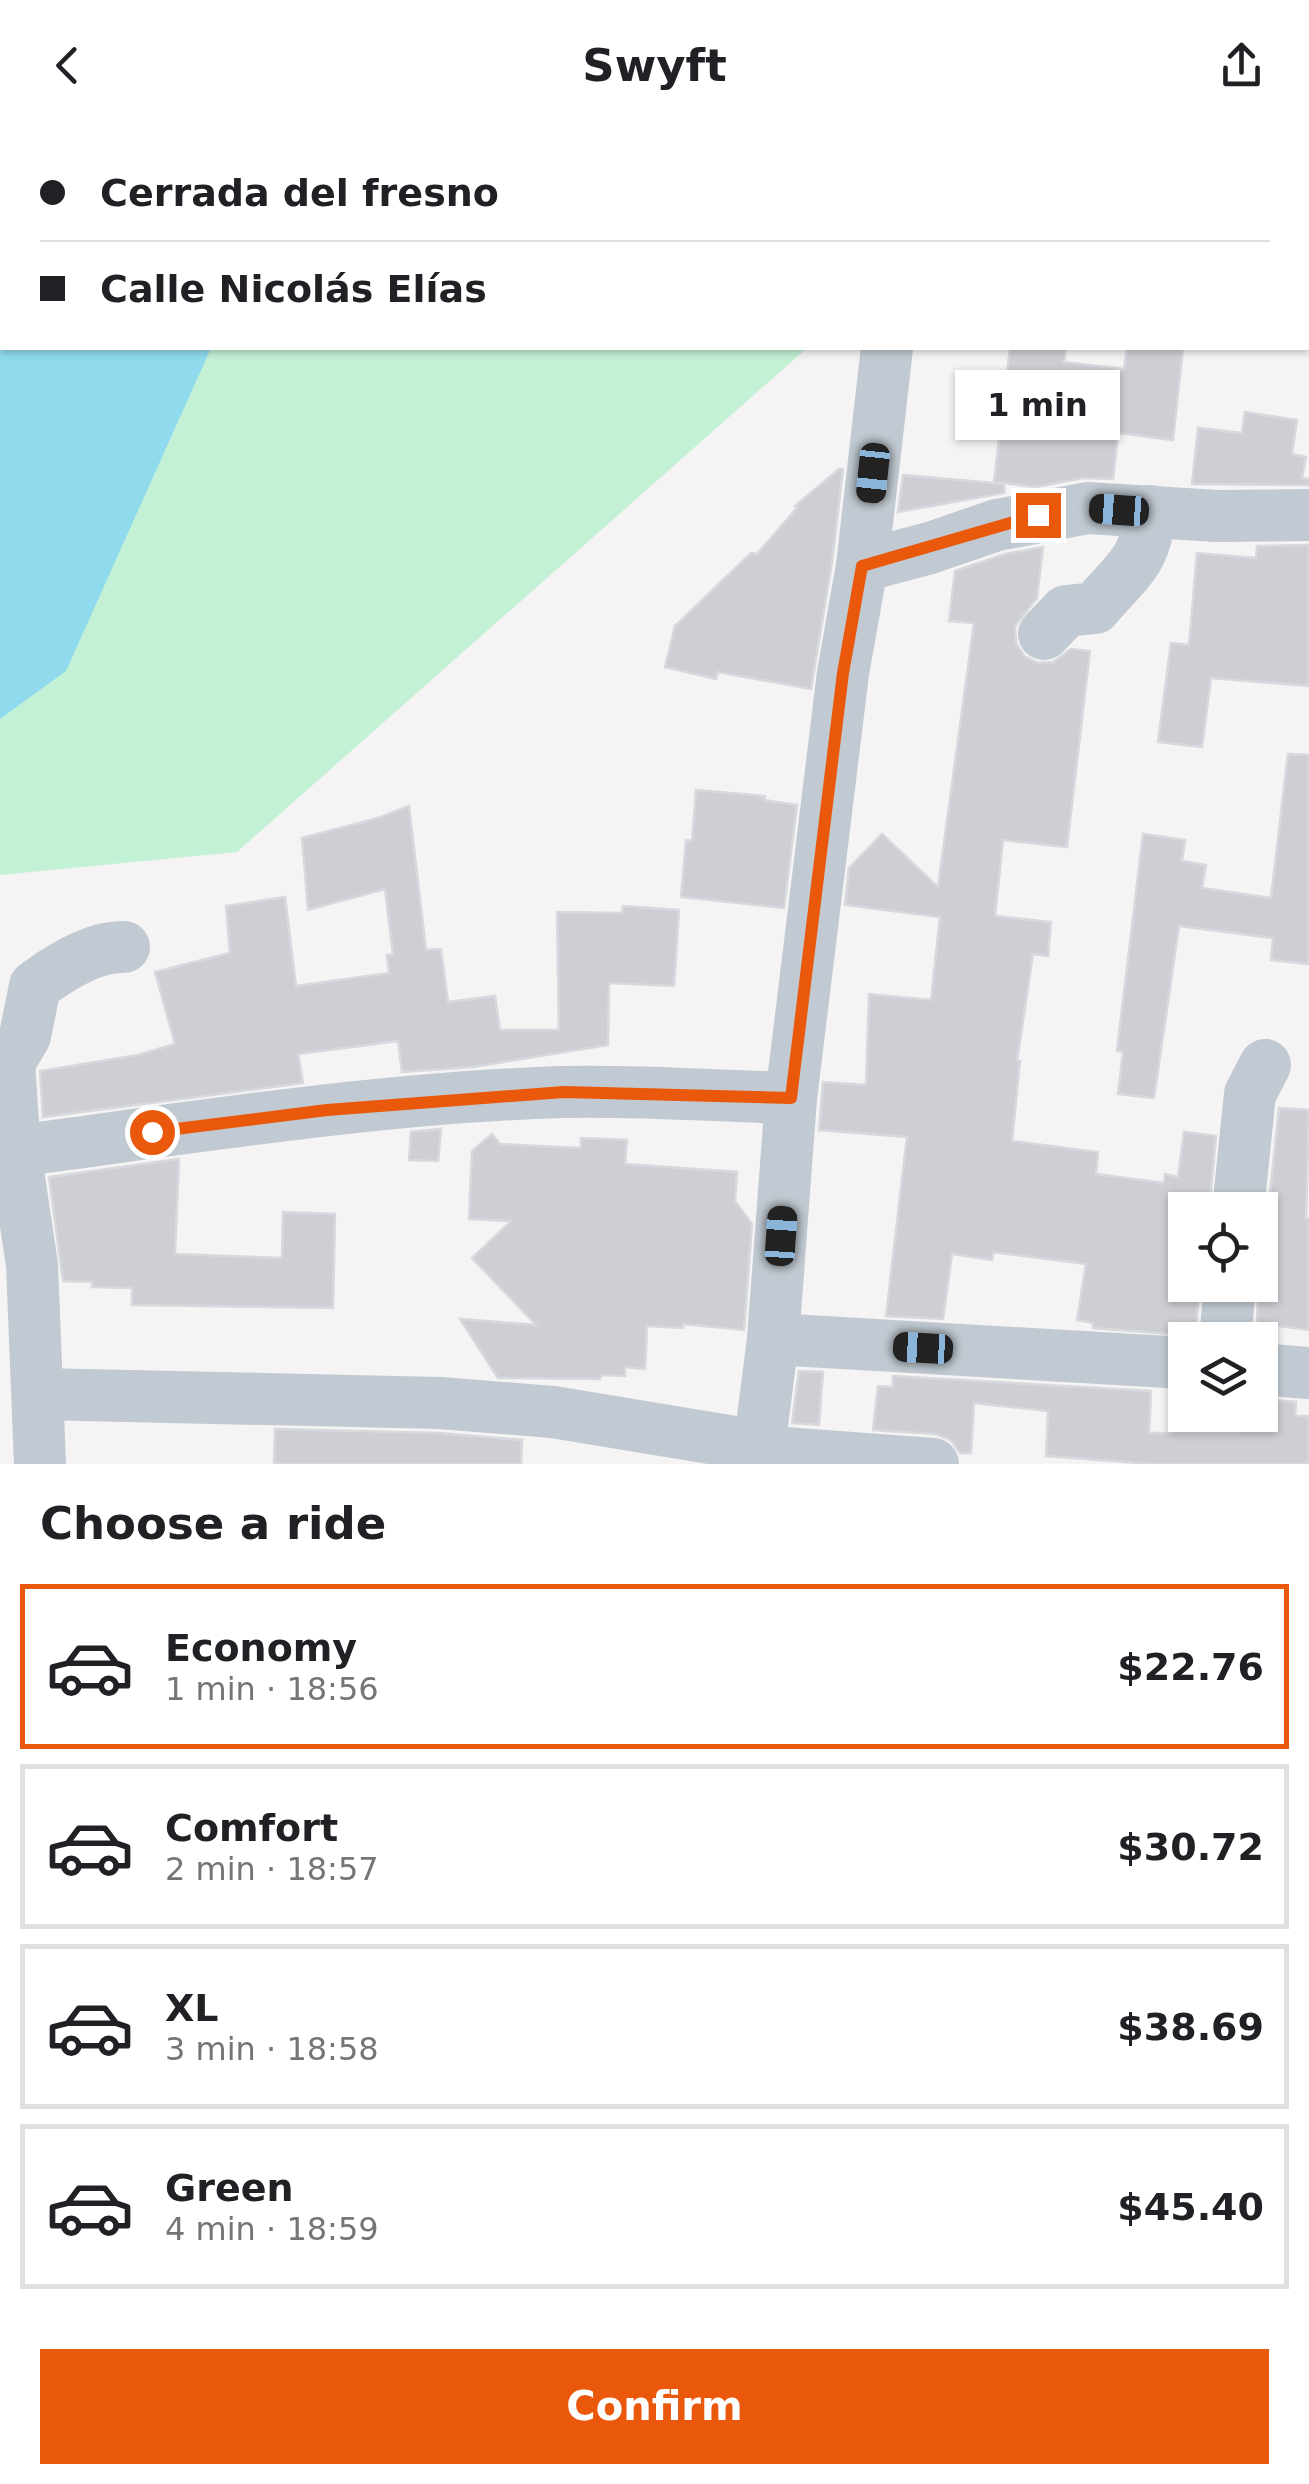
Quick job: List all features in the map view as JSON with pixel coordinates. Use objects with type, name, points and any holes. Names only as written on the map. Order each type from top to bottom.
[{"type":"street","points":[[758,1457],[774,1339],[791,1098],[888,350]]},
{"type":"street","points":[[862,566],[1038,515],[1088,508],[1218,516],[1309,515]]},
{"type":"street","points":[[1044,634],[1066,611],[1096,608],[1139,560],[1149,530],[1150,512]]},
{"type":"street","points":[[40,1464],[32,1265],[8,1063],[25,1036],[35,986],[68,964],[114,947],[124,948]]},
{"type":"street","points":[[1240,1192],[1250,1094],[1265,1064]]},
{"type":"street","points":[[14,1134],[564,1092],[791,1098]]},
{"type":"street","points":[[774,1339],[1168,1362]]},
{"type":"street","points":[[1278,1370],[1309,1373]]},
{"type":"street","points":[[38,1394],[440,1403],[554,1412],[740,1444],[758,1457],[933,1464]]},
{"type":"green space","points":[[0,350],[805,350],[237,852],[0,875]]},
{"type":"water","points":[[0,350],[210,350],[66,671],[0,719]]},
{"type":"building","points":[[1010,350],[1066,350],[1064,362],[1124,369],[1127,350],[1183,350],[1173,440],[1118,433],[1113,479],[1083,478],[1036,487],[994,482]]},
{"type":"building","points":[[1245,412],[1297,420],[1292,454],[1306,457],[1302,478],[1309,479],[1309,485],[1192,484],[1198,428],[1242,433]]},
{"type":"building","points":[[843,469],[832,562],[811,689],[718,672],[716,679],[665,667],[675,626],[751,553],[757,554],[795,506]]},
{"type":"building","points":[[903,475],[1004,484],[1004,493],[898,512]]},
{"type":"building","points":[[1309,545],[1309,686],[1211,678],[1202,747],[1158,742],[1171,643],[1189,645],[1197,553],[1256,558],[1257,546]]},
{"type":"building","points":[[1043,547],[1037,598],[1015,626],[1016,643],[1024,656],[1038,663],[1053,662],[1071,649],[1090,651],[1067,847],[1003,840],[995,916],[1051,922],[1048,956],[1033,954],[1017,1061],[1012,1141],[1098,1152],[1096,1174],[1164,1183],[1165,1174],[1178,1177],[1184,1132],[1216,1136],[1211,1192],[1168,1192],[1168,1302],[1198,1302],[1196,1322],[1168,1322],[1168,1334],[1093,1328],[1093,1323],[1077,1320],[1086,1264],[993,1252],[992,1260],[952,1254],[943,1319],[886,1316],[907,1137],[819,1130],[823,1082],[866,1085],[869,994],[931,1000],[940,917],[845,905],[849,868],[882,834],[938,887],[974,623],[949,621],[955,571],[1005,554]]},
{"type":"building","points":[[1288,754],[1309,755],[1309,964],[1271,960],[1273,938],[1179,926],[1154,1098],[1118,1094],[1123,1052],[1117,1051],[1143,834],[1185,840],[1182,861],[1206,865],[1202,888],[1271,898]]},
{"type":"building","points":[[696,790],[765,796],[764,800],[797,805],[784,908],[681,897],[686,840],[692,841]]},
{"type":"building","points":[[409,806],[426,950],[441,949],[448,1002],[495,996],[500,1030],[559,1030],[557,912],[622,913],[623,906],[679,910],[674,986],[609,983],[608,1045],[473,1067],[402,1072],[398,1041],[298,1054],[303,1083],[43,1117],[40,1071],[138,1055],[175,1044],[155,972],[230,953],[226,906],[285,897],[296,986],[389,973],[387,955],[393,955],[385,889],[308,910],[302,838]]},
{"type":"building","points":[[1279,1108],[1309,1110],[1309,1330],[1278,1326],[1278,1322],[1257,1322],[1258,1302],[1278,1302],[1278,1192],[1270,1192]]},
{"type":"building","points":[[441,1129],[438,1161],[409,1160],[411,1132]]},
{"type":"building","points":[[492,1134],[500,1144],[581,1148],[581,1138],[627,1140],[625,1164],[737,1172],[735,1201],[752,1224],[744,1330],[683,1324],[683,1328],[647,1326],[645,1369],[625,1367],[625,1376],[498,1378],[460,1319],[536,1325],[472,1258],[511,1221],[469,1219],[472,1151]]},
{"type":"building","points":[[179,1159],[175,1254],[282,1258],[283,1212],[335,1214],[333,1308],[132,1305],[132,1288],[92,1287],[93,1282],[63,1281],[49,1177]]},
{"type":"building","points":[[799,1371],[823,1372],[819,1425],[792,1423]]},
{"type":"building","points":[[893,1376],[1151,1391],[1149,1433],[1278,1432],[1278,1400],[1296,1402],[1295,1416],[1309,1416],[1309,1464],[1153,1464],[1046,1456],[1048,1411],[974,1403],[971,1453],[960,1453],[951,1440],[936,1434],[873,1430],[878,1386],[893,1387]]},
{"type":"building","points":[[275,1429],[438,1433],[522,1440],[521,1464],[274,1464]]},
{"type":"route","points":[[152,1132],[327,1110],[564,1092],[791,1098],[843,673],[862,566],[1038,515]]}]
